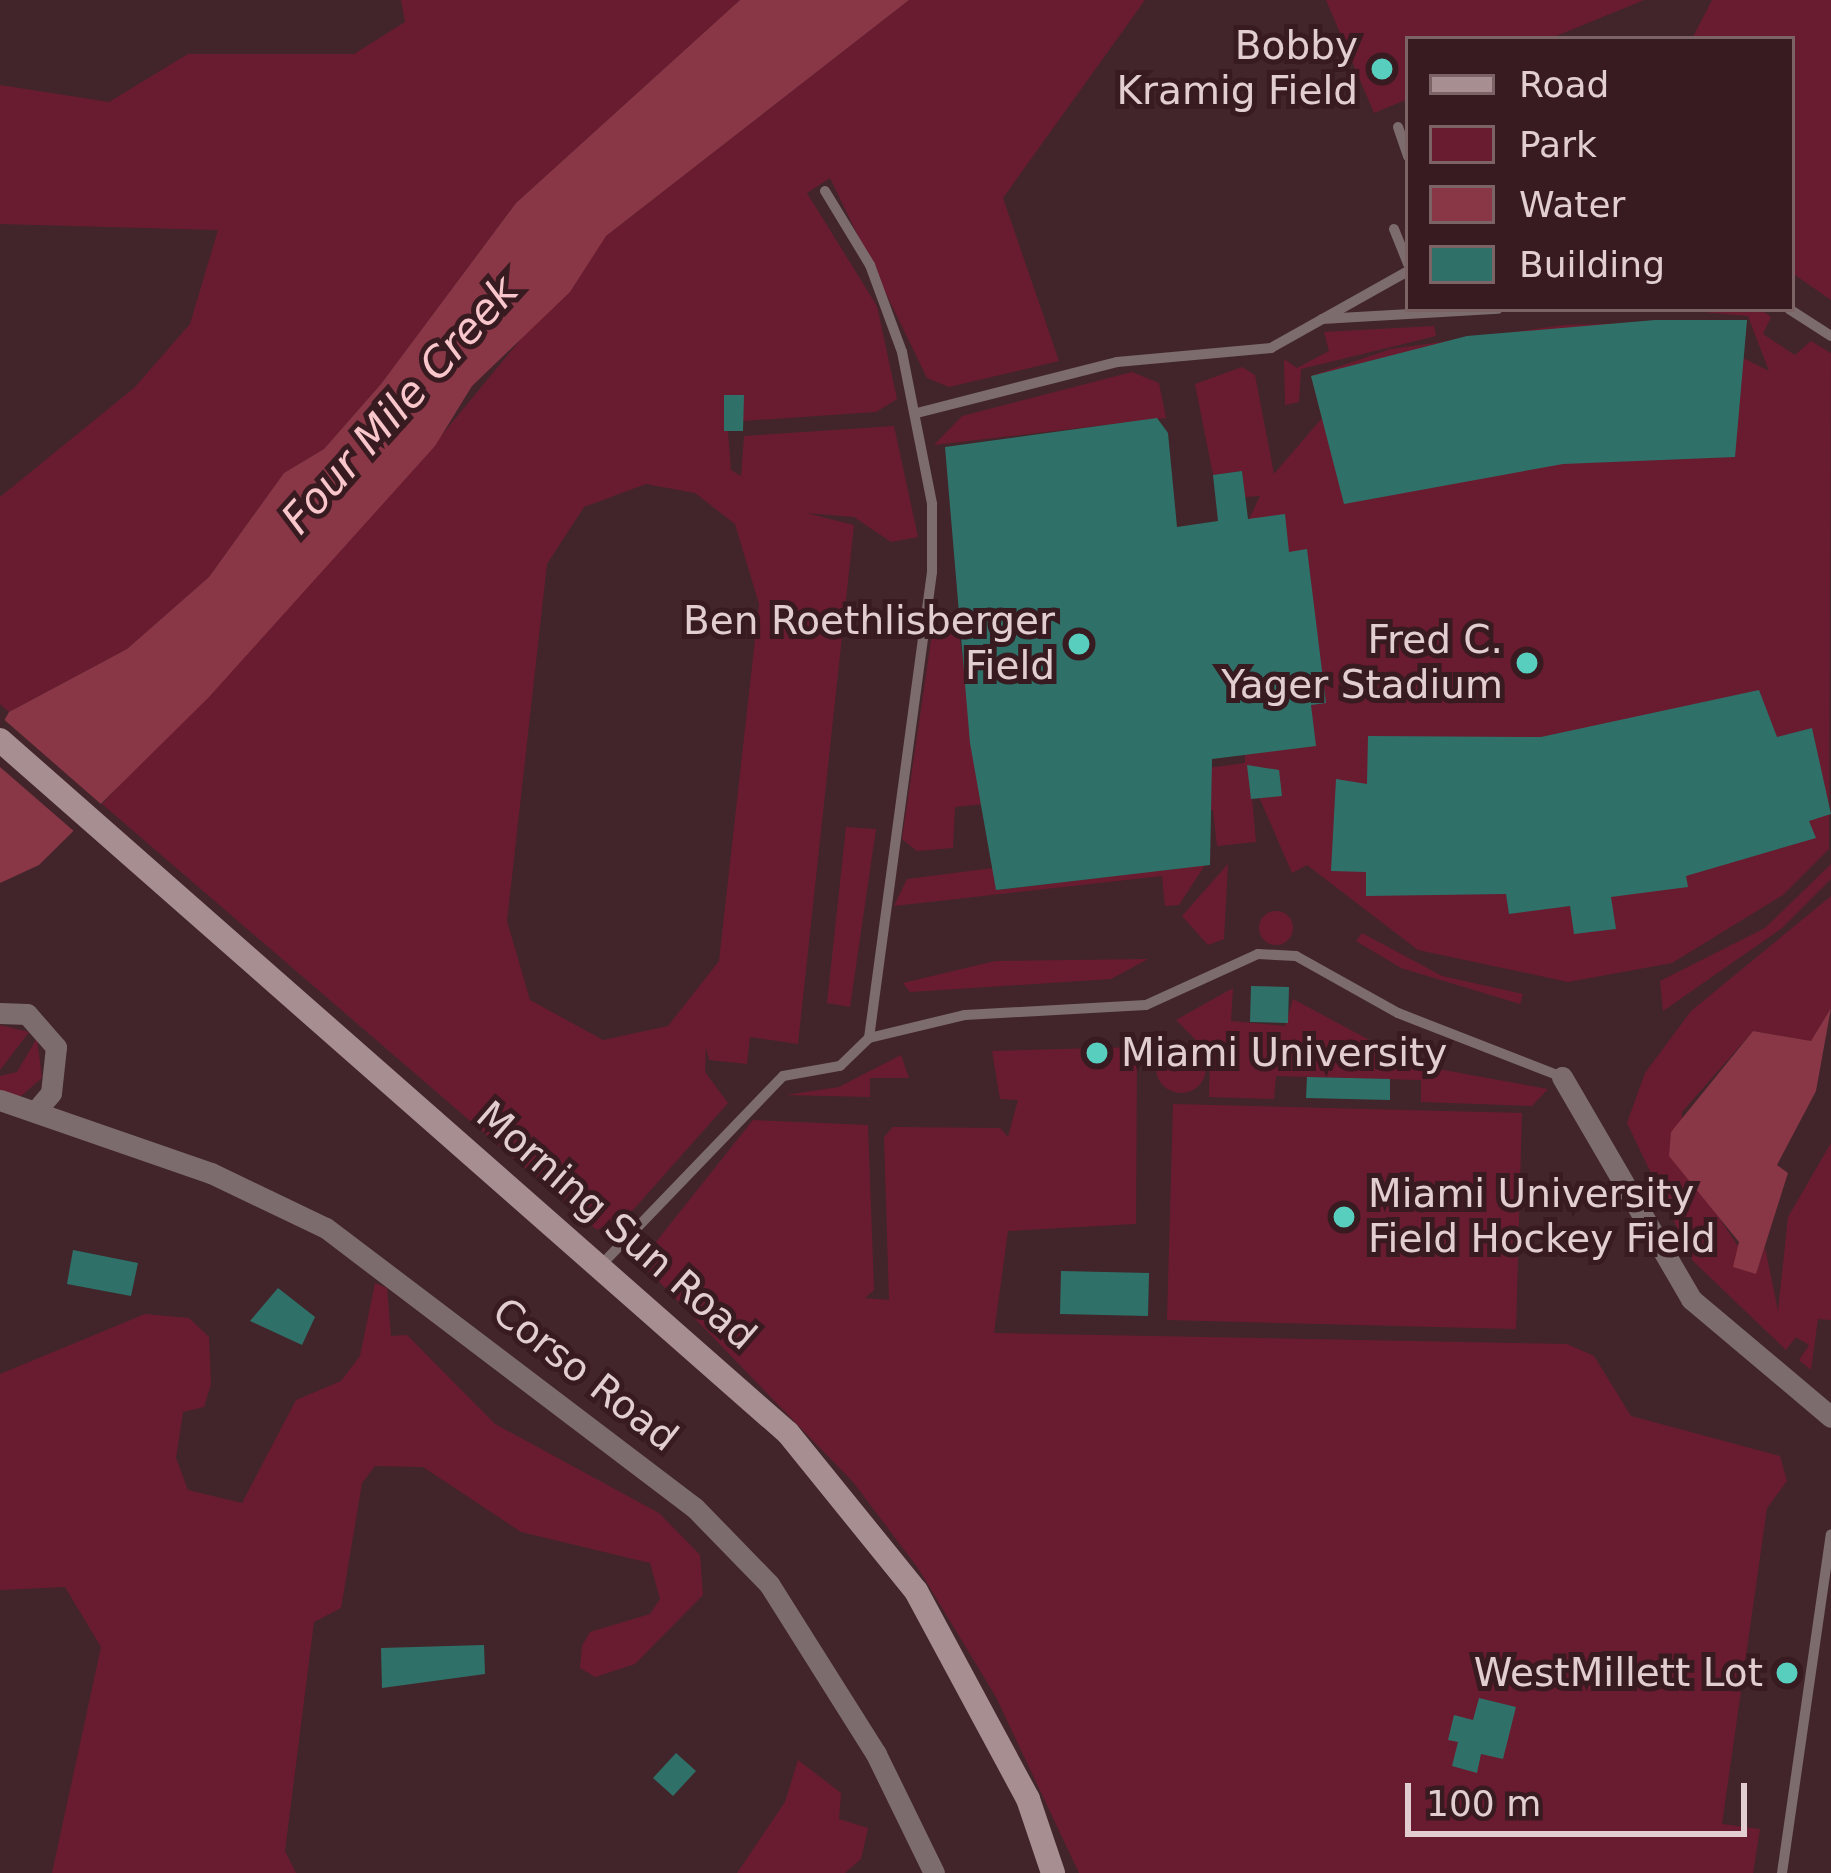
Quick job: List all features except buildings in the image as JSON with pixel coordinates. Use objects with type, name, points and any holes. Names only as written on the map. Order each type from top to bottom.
[{"type":"main road","name":"Morning Sun Road","points":[[0,740],[604,1262],[788,1432],[916,1591],[1028,1799],[1053,1873]]},
{"type":"street","points":[[0,1013],[27,1014],[56,1047],[51,1093],[36,1111]]},
{"type":"street","points":[[1562,1077],[1681,1286],[1831,1417]]},
{"type":"street","name":"Corso Road","points":[[0,1100],[326,1228],[695,1508],[769,1584],[876,1754],[934,1873]]},
{"type":"lane","points":[[1398,127],[1405,147]]},
{"type":"lane","points":[[825,191],[870,265],[917,413],[932,572],[868,1038]]},
{"type":"lane","points":[[1394,229],[1405,259]]},
{"type":"lane","points":[[917,413],[1118,362],[1271,348],[1405,269]]},
{"type":"lane","points":[[1321,320],[1450,312]]},
{"type":"lane","points":[[1794,312],[1831,336]]},
{"type":"lane","points":[[604,1262],[767,1084],[840,1066],[868,1038],[986,1012],[1146,1005],[1243,958],[1283,955],[1562,1077]]},
{"type":"lane","points":[[1782,1873],[1831,1535]]},
{"type":"green space","points":[[401,0],[740,0],[516,203],[381,384],[324,449],[284,473],[209,577],[127,649],[9,712],[0,704],[0,497],[134,388],[190,324],[218,230],[0,224],[0,85],[109,102],[188,54],[354,54],[405,22]]},
{"type":"green space","points":[[909,0],[1145,0],[1003,198],[1059,361],[949,387],[927,378],[830,178],[807,193],[877,306],[897,399],[876,412],[743,421],[743,395],[725,395],[731,470],[741,476],[744,436],[894,426],[918,537],[891,542],[854,517],[806,513],[854,525],[798,1044],[750,1037],[747,1064],[709,1060],[706,1046],[705,1072],[728,1103],[633,1210],[597,1230],[102,804],[421,460],[606,236]],"holes":[[[646,484],[695,493],[735,524],[759,604],[719,961],[668,1026],[603,1040],[530,1000],[507,921],[547,564],[584,507]]]},
{"type":"green space","name":"Bobby Kramig Field","points":[[1326,0],[1644,0],[1556,36],[1405,36],[1405,100],[1374,113]]},
{"type":"green space","points":[[1712,0],[1831,0],[1831,300],[1795,275],[1795,36],[1694,36]]},
{"type":"green space","name":"Fred C. Yager Stadium","points":[[1703,312],[1764,312],[1771,317],[1763,334],[1795,355],[1811,341],[1831,353],[1829,849],[1783,895],[1672,963],[1568,982],[1418,950],[1307,865],[1292,873],[1250,776],[1256,842],[1217,846],[1213,810],[1204,810],[1208,768],[1245,763],[1240,538],[1260,496],[1245,497],[1242,471],[1213,475],[1195,384],[1242,367],[1255,375],[1274,474],[1322,418],[1311,376],[1391,349],[1564,325],[1747,320],[1743,358],[1769,371],[1748,316]]},
{"type":"green space","points":[[1434,326],[1436,336],[1301,369],[1299,402],[1285,405],[1284,359],[1297,368],[1329,351],[1324,332]]},
{"type":"green space","points":[[1132,372],[1159,383],[1166,418],[934,445],[962,416]]},
{"type":"green space","points":[[957,621],[985,804],[955,807],[953,848],[917,851],[902,839],[932,634]]},
{"type":"green space","points":[[846,827],[876,829],[850,1007],[827,1003]]},
{"type":"green space","points":[[1228,864],[1224,939],[1208,945],[1182,916]]},
{"type":"green space","points":[[1831,864],[1831,879],[1782,928],[1663,1011],[1660,981],[1765,928]]},
{"type":"green space","points":[[1205,865],[1179,905],[1165,906],[1162,876],[894,906],[907,879],[993,868],[997,890]]},
{"type":"green space","points":[[1831,896],[1831,1008],[1811,1041],[1753,1031],[1682,1112],[1683,1164],[1756,1273],[1765,1247],[1778,1311],[1788,1217],[1831,1143],[1831,1320],[1818,1319],[1811,1370],[1799,1360],[1809,1345],[1796,1337],[1786,1350],[1693,1261],[1627,1123],[1645,1073],[1691,1011]]},
{"type":"green space","points":[[1276,911],[1288,916],[1293,928],[1288,940],[1276,945],[1264,940],[1259,928],[1264,916]]},
{"type":"green space","points":[[1362,933],[1442,976],[1523,994],[1520,1004],[1401,968],[1356,941]]},
{"type":"green space","points":[[1148,959],[1111,979],[910,992],[903,983],[995,961]]},
{"type":"green space","points":[[1233,988],[1231,1021],[1285,1026],[1293,999],[1416,1065],[1548,1089],[1532,1106],[1421,1102],[1421,1080],[1276,1076],[1274,1099],[1209,1097],[1210,1054],[1176,1020]]},
{"type":"green space","points":[[0,1025],[29,1032],[0,1070]]},
{"type":"green space","points":[[37,1038],[42,1078],[21,1096],[0,1094],[0,1076],[17,1072]]},
{"type":"green space","points":[[1181,1043],[1199,1050],[1206,1068],[1199,1086],[1181,1093],[1163,1086],[1156,1068],[1163,1050]]},
{"type":"green space","points":[[1137,1047],[1136,1224],[1008,1231],[994,1333],[1567,1344],[1594,1356],[1631,1416],[1780,1456],[1787,1481],[1767,1508],[1722,1824],[1760,1829],[1753,1873],[1079,1873],[996,1697],[918,1568],[853,1482],[640,1262],[753,1120],[868,1125],[874,1290],[865,1298],[889,1300],[884,1137],[893,1127],[1000,1128],[1008,1137],[1018,1100],[1000,1099],[992,1051]]},
{"type":"green space","points":[[901,1055],[909,1078],[870,1078],[870,1097],[785,1095],[839,1087]]},
{"type":"green space","name":"Miami University Field Hockey Field","points":[[1173,1104],[1522,1113],[1516,1329],[1167,1320]]},
{"type":"green space","points":[[375,1283],[387,1288],[391,1336],[407,1335],[495,1424],[659,1513],[700,1555],[703,1595],[635,1664],[595,1677],[580,1668],[582,1646],[590,1632],[650,1614],[660,1599],[650,1563],[521,1532],[423,1467],[375,1466],[362,1483],[341,1608],[314,1622],[285,1851],[296,1873],[52,1873],[101,1647],[65,1587],[0,1590],[0,1374],[145,1314],[189,1318],[209,1337],[211,1384],[204,1407],[183,1412],[176,1458],[188,1490],[242,1503],[296,1400],[341,1381],[360,1356]]},
{"type":"green space","points":[[798,1760],[841,1793],[839,1819],[868,1828],[861,1859],[845,1873],[737,1873],[785,1802]]},
{"type":"water","name":"Four Mile Creek","points":[[740,0],[909,0],[606,236],[570,292],[472,386],[435,446],[209,697],[39,865],[0,883],[0,728],[9,712],[127,649],[209,577],[284,473],[324,449],[381,384],[516,203]]},
{"type":"water","points":[[1831,1008],[1816,1091],[1777,1165],[1788,1173],[1756,1274],[1733,1267],[1739,1242],[1669,1156],[1671,1132],[1753,1031],[1811,1041]]},
{"type":"pier","points":[[0,716],[102,805],[76,833],[0,767]]},
{"type":"place","name":"Bobby Kramig Field","points":[[1382,69]]},
{"type":"place","name":"Ben Roethlisberger Field","points":[[1079,644]]},
{"type":"place","name":"Fred C. Yager Stadium","points":[[1527,663]]},
{"type":"place","name":"Miami University","points":[[1097,1053]]},
{"type":"place","name":"Miami University Field Hockey Field","points":[[1344,1217]]},
{"type":"place","name":"WestMillett Lot","points":[[1787,1673]]}]
